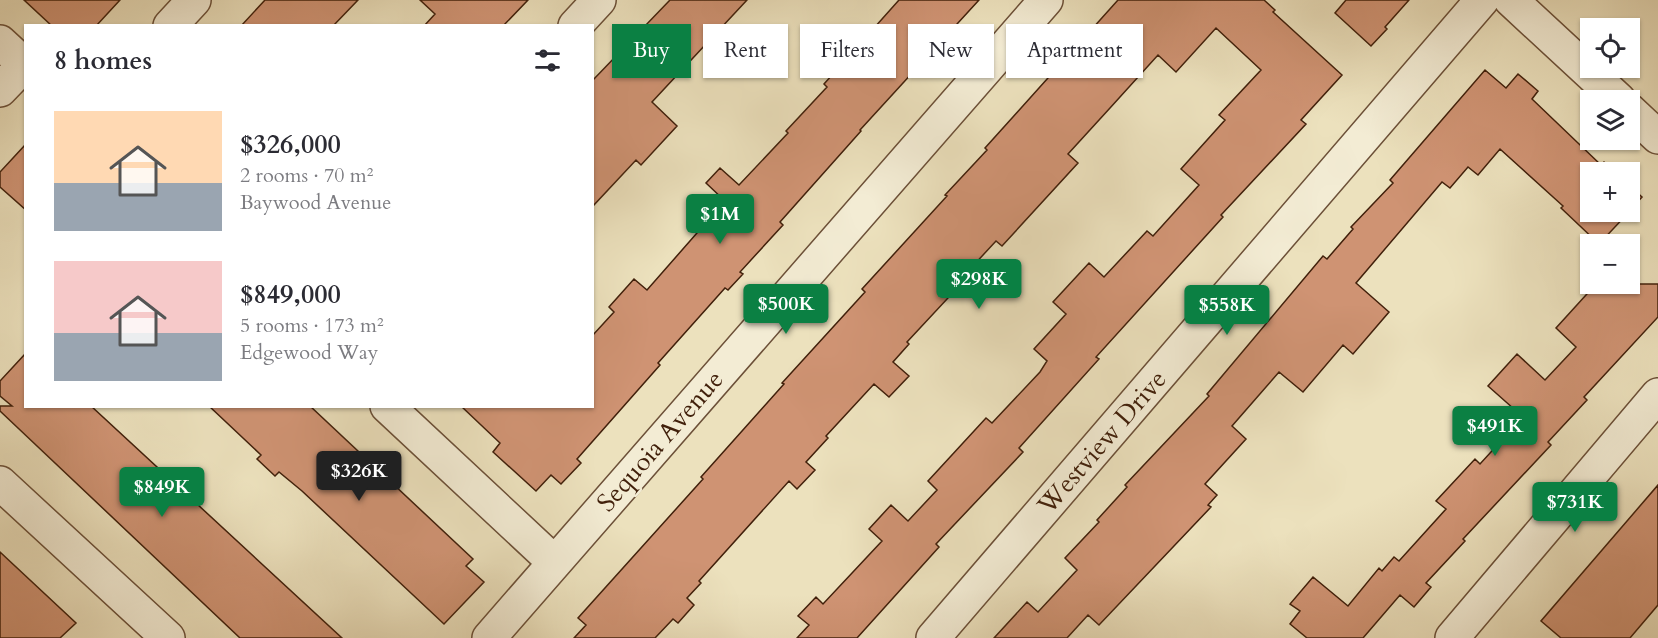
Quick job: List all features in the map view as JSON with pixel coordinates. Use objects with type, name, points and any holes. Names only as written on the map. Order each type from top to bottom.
[{"type":"street","points":[[172,24],[194,0]]},
{"type":"street","points":[[577,24],[599,0]]},
{"type":"street","name":"Sequoia Avenue","points":[[489,638],[1046,0]]},
{"type":"street","name":"Westview Drive","points":[[933,638],[1482,0]]},
{"type":"street","points":[[1511,0],[1608,90]]},
{"type":"street","points":[[0,42],[24,65]]},
{"type":"street","points":[[0,90],[24,67]]},
{"type":"street","points":[[1640,120],[1658,137]]},
{"type":"street","points":[[1452,638],[1658,395]]},
{"type":"street","points":[[389,408],[554,562]]},
{"type":"street","points":[[0,483],[168,638]]},
{"type":"building","points":[[24,0],[120,0],[98,24],[50,24]]},
{"type":"building","points":[[265,0],[358,0],[335,24],[243,24]]},
{"type":"building","points":[[420,0],[528,0],[505,24],[426,24],[435,14]]},
{"type":"building","points":[[670,0],[747,0],[725,24],[703,24],[703,47],[691,60],[691,24],[647,24]]},
{"type":"building","points":[[899,0],[979,0],[957,24],[908,24],[908,78],[780,222],[783,225],[740,272],[743,274],[728,290],[725,288],[658,363],[660,365],[577,459],[581,463],[561,484],[551,475],[536,491],[493,452],[500,443],[463,408],[594,408],[594,334],[614,312],[609,307],[634,279],[647,290],[725,201],[706,183],[720,168],[739,185],[827,87],[824,84],[829,78],[896,78],[896,24],[878,24]]},
{"type":"building","points":[[1118,0],[1264,0],[1275,10],[1273,12],[1342,75],[1301,120],[1306,124],[1221,215],[1223,217],[1096,357],[1099,359],[1019,448],[1023,452],[936,544],[939,547],[857,638],[797,638],[809,625],[798,616],[816,597],[823,604],[882,541],[869,529],[891,505],[908,521],[937,490],[928,481],[986,418],[992,423],[1040,372],[1047,361],[1034,349],[1066,314],[1053,302],[1089,263],[1104,277],[1147,231],[1153,236],[1199,185],[1181,169],[1225,120],[1219,115],[1261,70],[1216,28],[1176,72],[1158,55],[1143,72],[1143,24],[1096,24]]},
{"type":"building","points":[[1346,0],[1409,0],[1371,46],[1335,13]]},
{"type":"building","points":[[612,60],[612,78],[674,78],[652,102],[677,126],[641,165],[636,160],[594,205],[594,79]]},
{"type":"building","points":[[1485,70],[1506,88],[1518,74],[1538,91],[1532,99],[1580,145],[1580,150],[1585,150],[1598,162],[1580,162],[1580,222],[1620,222],[1608,234],[1588,234],[1561,208],[1563,206],[1500,149],[1478,175],[1468,167],[1450,188],[1442,182],[1356,283],[1389,312],[1353,354],[1343,345],[1303,392],[1279,372],[1232,426],[1246,439],[1205,484],[1217,495],[1208,505],[1211,507],[1099,625],[1088,615],[1067,638],[994,638],[1027,602],[1038,612],[1077,570],[1065,558],[1099,522],[1097,520],[1127,487],[1125,485],[1209,396],[1207,394],[1323,256],[1327,259],[1353,229],[1351,227],[1393,183],[1390,180]]},
{"type":"building","points":[[1048,78],[1137,78],[1068,154],[1078,163],[1002,246],[996,241],[946,295],[948,298],[907,342],[909,344],[893,362],[909,376],[889,397],[874,384],[826,436],[828,438],[806,462],[815,470],[797,489],[789,481],[699,581],[701,583],[687,598],[694,605],[678,623],[673,619],[655,638],[574,638],[586,625],[578,618],[703,479],[701,477],[784,384],[782,383],[865,292],[862,289],[947,196],[945,195],[987,150],[985,148]]},
{"type":"building","points":[[24,146],[24,208],[0,187],[0,172]]},
{"type":"building","points":[[1640,284],[1658,284],[1658,317],[1584,397],[1587,400],[1548,442],[1551,445],[1463,539],[1465,541],[1426,583],[1431,587],[1414,607],[1400,595],[1363,638],[1307,638],[1290,624],[1300,611],[1290,604],[1313,577],[1348,606],[1379,568],[1382,571],[1394,557],[1399,561],[1446,509],[1436,501],[1475,459],[1480,464],[1523,417],[1488,386],[1517,354],[1545,380],[1576,347],[1556,328],[1587,294],[1640,294]]},
{"type":"building","points":[[24,355],[24,408],[93,408],[342,638],[240,638],[0,411],[0,406],[12,406],[0,396],[0,381]]},
{"type":"building","points":[[211,408],[312,408],[473,559],[466,566],[484,582],[444,624],[302,491],[279,472],[275,476],[257,459],[261,455]]},
{"type":"building","points":[[1658,485],[1658,605],[1630,638],[1561,638],[1541,621]]},
{"type":"building","points":[[0,552],[76,623],[60,638],[0,638]]}]
